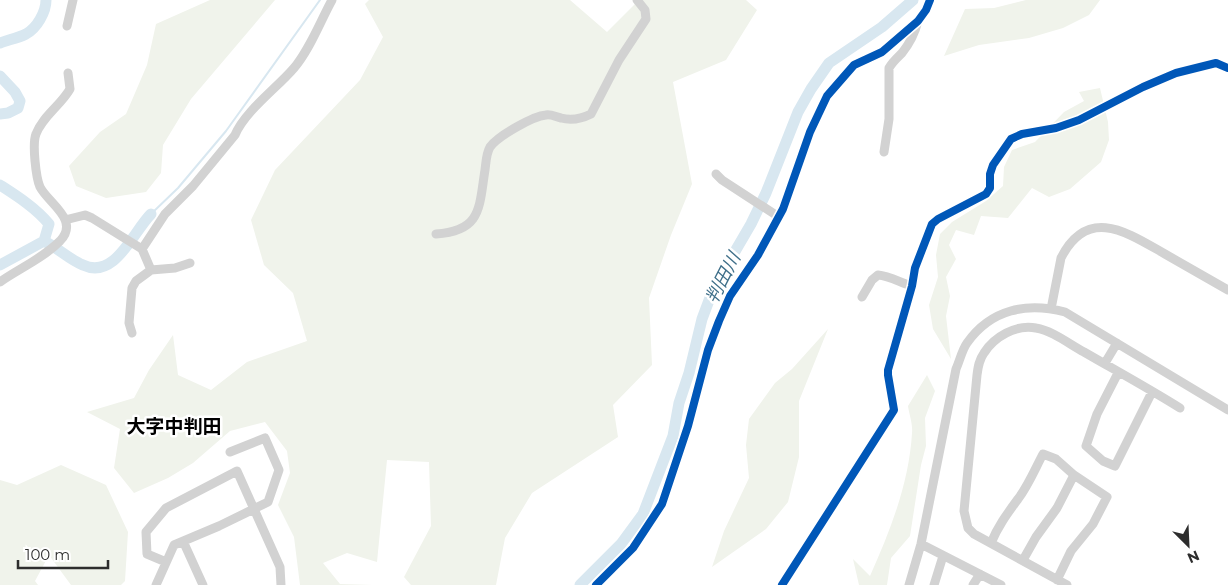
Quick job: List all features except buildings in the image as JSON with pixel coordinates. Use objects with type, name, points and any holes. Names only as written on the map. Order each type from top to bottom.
[{"type":"street","points":[[67,26],[73,0]]},
{"type":"street","points":[[142,249],[165,214],[236,135],[238,128],[254,109],[295,67],[332,0]]},
{"type":"street","points":[[436,234],[466,227],[474,220],[490,148],[508,131],[546,115],[573,120],[591,114],[618,60],[646,18],[645,10],[637,0]]},
{"type":"street","points":[[596,585],[633,548],[662,504],[688,426],[708,350],[719,322],[730,296],[758,255],[783,209],[810,132],[827,96],[854,64],[882,52],[918,20],[926,10],[930,0]]},
{"type":"street","points":[[884,152],[889,119],[889,68],[893,60],[908,46],[915,32],[918,20]]},
{"type":"street","points":[[782,585],[894,410],[888,370],[912,286],[915,268],[932,224],[986,194],[990,188],[990,174],[993,165],[1011,139],[1022,134],[1056,128],[1079,120],[1143,87],[1176,73],[1216,63],[1228,68]]},
{"type":"street","points":[[0,282],[37,260],[61,240],[65,234],[65,220],[41,189],[38,181],[34,141],[36,133],[42,124],[70,89],[68,73]]},
{"type":"street","points":[[716,174],[722,180],[779,217]]},
{"type":"street","points":[[65,220],[85,215],[92,218],[142,249],[152,270]]},
{"type":"street","points":[[1052,309],[1061,258],[1065,250],[1071,242],[1085,231],[1103,227],[1126,232],[1228,290]]},
{"type":"street","points":[[132,333],[129,323],[132,288],[136,281],[152,270],[175,268],[190,263]]},
{"type":"street","points":[[862,297],[872,280],[878,275],[886,276],[912,286]]},
{"type":"street","points":[[909,585],[921,544],[956,368],[967,344],[996,316],[1023,308],[1052,309],[1065,312],[1228,410]]},
{"type":"street","points":[[1067,585],[974,534],[968,528],[964,510],[977,375],[979,362],[984,353],[998,338],[1007,332],[1036,328],[1060,338],[1105,363],[1118,373],[1180,408]]},
{"type":"street","points":[[1105,363],[1117,343]]},
{"type":"street","points":[[1118,373],[1096,414],[1086,446],[1103,461],[1115,466],[1152,392]]},
{"type":"street","points":[[158,583],[174,544],[268,502],[279,470],[265,438],[230,452]]},
{"type":"street","points":[[991,543],[1000,523],[1019,498],[1043,454],[1056,459],[1074,475],[1107,497],[1093,524],[1072,551],[1057,580]]},
{"type":"street","points":[[166,562],[147,554],[146,532],[166,508],[237,471],[280,567],[281,585]]},
{"type":"street","points":[[1023,560],[1036,537],[1057,508],[1074,475]]},
{"type":"street","points":[[183,541],[202,585]]},
{"type":"street","points":[[921,544],[1001,585]]},
{"type":"street","points":[[934,585],[943,556]]},
{"type":"street","points":[[973,585],[980,574]]},
{"type":"shaded area","points":[[210,0],[275,0],[191,99],[163,145],[161,173],[146,192],[106,198],[76,186],[69,166],[100,132],[126,114],[147,65],[156,24]]},
{"type":"shaded area","points":[[369,0],[570,0],[607,32],[639,0],[746,0],[757,10],[726,60],[673,82],[692,184],[671,235],[649,298],[652,365],[613,405],[618,437],[532,493],[505,538],[496,585],[411,585],[404,577],[431,526],[429,462],[387,460],[377,562],[347,553],[323,563],[340,584],[373,585],[300,585],[294,537],[278,505],[290,473],[287,451],[265,422],[230,431],[193,463],[168,478],[134,493],[114,468],[120,429],[87,412],[134,398],[149,370],[173,335],[178,375],[211,390],[247,362],[307,341],[293,293],[264,265],[251,220],[275,170],[360,80],[383,37],[365,4]]},
{"type":"shaded area","points":[[1026,0],[1100,0],[1089,15],[1063,28],[1029,38],[979,45],[944,56],[965,9],[994,8]]},
{"type":"shaded area","points":[[1100,88],[1108,122],[1109,140],[1101,162],[1070,189],[1049,197],[1032,188],[1008,218],[981,216],[974,235],[956,230],[949,245],[956,259],[946,277],[950,296],[946,316],[951,359],[933,329],[929,305],[938,277],[936,255],[940,234],[952,222],[986,201],[1003,186],[1004,167],[1012,150],[1035,142],[1064,112],[1084,101],[1079,92]]},
{"type":"shaded area","points":[[828,329],[799,401],[799,457],[788,502],[766,529],[712,567],[724,531],[749,478],[746,445],[749,419],[775,383],[792,369]]},
{"type":"shaded area","points":[[927,375],[935,391],[925,418],[926,446],[921,465],[910,536],[891,558],[887,585],[859,585],[853,559],[870,576],[885,542],[903,489],[912,430],[908,406]]},
{"type":"shaded area","points":[[61,465],[106,485],[128,532],[125,581],[121,585],[71,585],[49,555],[35,581],[38,585],[0,585],[0,480],[17,485]]},
{"type":"waterway","points":[[0,43],[23,35],[34,28],[43,14],[46,0]]},
{"type":"waterway","points":[[151,214],[178,188],[226,131],[320,0]]},
{"type":"waterway","name":"判田川","points":[[580,585],[621,544],[643,514],[673,436],[679,403],[689,373],[702,319],[711,295],[751,224],[766,193],[798,112],[811,89],[829,63],[882,27],[913,0]]},
{"type":"waterway","points":[[0,76],[15,92],[20,101],[18,108],[8,113],[0,114]]},
{"type":"waterway","points":[[0,185],[20,198],[49,224],[44,241]]},
{"type":"waterway","points":[[44,241],[83,265],[94,268],[105,266],[122,252],[151,214]]},
{"type":"waterway","points":[[0,265],[44,241]]},
{"type":"cycle path","points":[[596,585],[633,548],[662,504],[688,426],[708,350],[719,321],[730,296],[758,255],[783,209],[810,132],[827,96],[854,65],[882,52],[918,21],[930,0]]},
{"type":"cycle path","points":[[782,585],[894,410],[888,370],[912,286],[915,268],[932,224],[986,194],[990,188],[990,174],[993,165],[1011,139],[1022,134],[1056,128],[1079,120],[1143,87],[1176,73],[1216,63],[1228,68]]},
{"type":"district","name":"大字中判田","points":[[174,426]]}]
